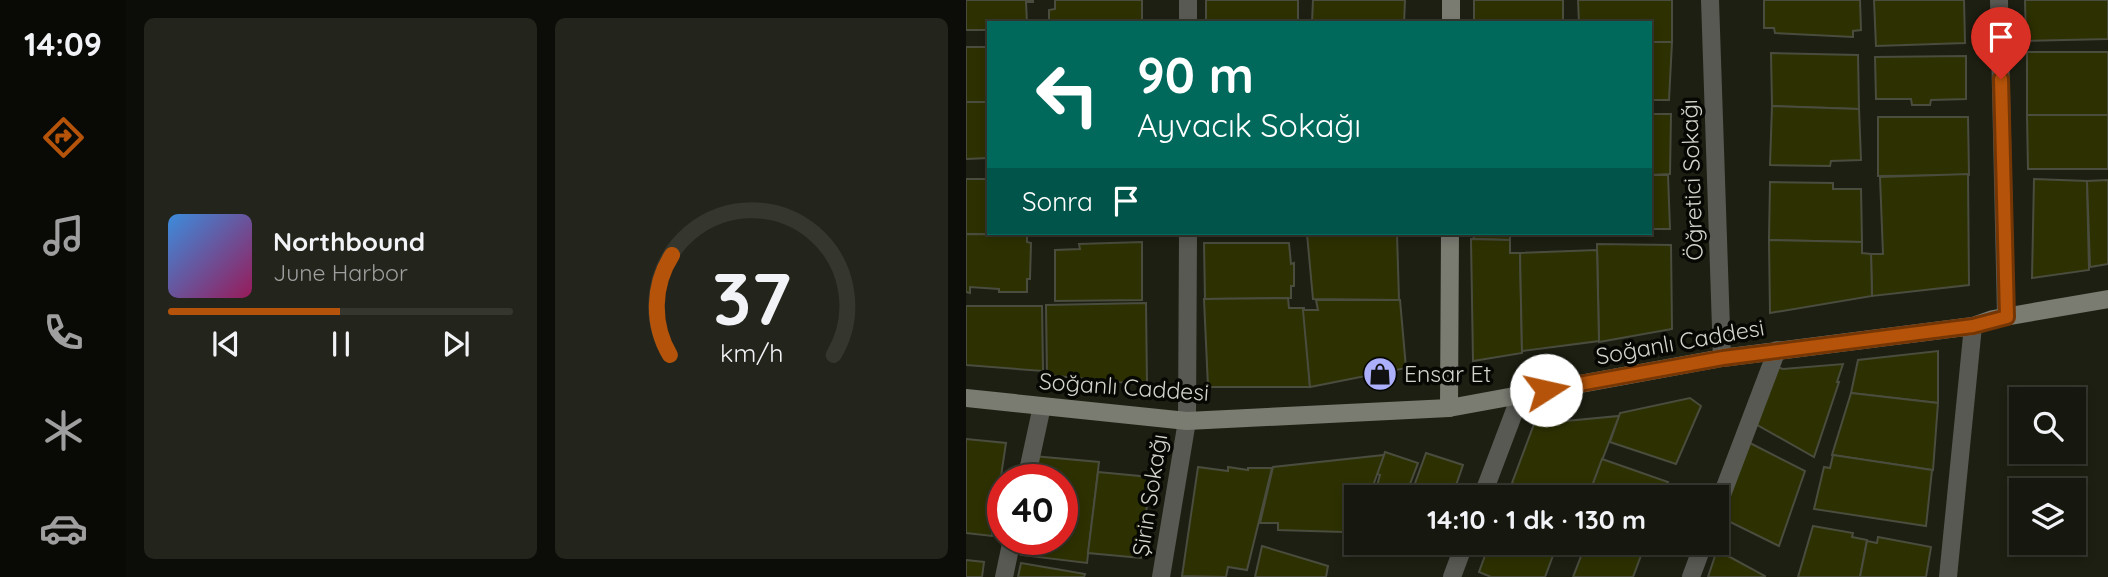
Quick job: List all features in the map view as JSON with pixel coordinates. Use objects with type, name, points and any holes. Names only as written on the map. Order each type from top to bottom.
[{"type":"street","points":[[1188,0],[1188,21]]},
{"type":"street","points":[[1451,0],[1451,21]]},
{"type":"street","name":"Öğretici Sokağı","points":[[1710,0],[1723,358]]},
{"type":"street","points":[[1998,0],[2007,317]]},
{"type":"street","name":"Şirin Sokağı","points":[[1161,577],[1187,421],[1188,235]]},
{"type":"street","points":[[1449,408],[1450,235]]},
{"type":"street","name":"Soğanlı Caddesi","points":[[966,398],[1187,421],[1449,408],[1723,358],[1973,326],[2007,317],[2108,299]]},
{"type":"street","points":[[1948,577],[1973,326]]},
{"type":"street","points":[[1726,485],[1777,350]]},
{"type":"street","points":[[1487,485],[1521,394]]},
{"type":"street","points":[[1029,464],[1042,406]]},
{"type":"street","points":[[1004,577],[1009,555]]},
{"type":"street","points":[[1452,577],[1460,555]]},
{"type":"street","points":[[1690,577],[1699,555]]},
{"type":"building","points":[[966,0],[1033,0],[1026,2],[1027,21],[987,21],[987,30],[966,30]]},
{"type":"building","points":[[1055,0],[1142,0],[1142,21],[1049,21],[1049,10],[1055,9]]},
{"type":"building","points":[[1206,0],[1298,0],[1298,21],[1206,21]]},
{"type":"building","points":[[1313,0],[1405,0],[1404,21],[1312,21]]},
{"type":"building","points":[[1474,0],[1563,0],[1563,21],[1474,21]]},
{"type":"building","points":[[1578,0],[1672,0],[1672,42],[1652,42],[1652,21],[1579,21]]},
{"type":"building","points":[[1764,0],[1860,0],[1861,30],[1853,31],[1853,37],[1775,33],[1774,28],[1764,28]]},
{"type":"building","points":[[1874,0],[1964,0],[1965,43],[1876,46]]},
{"type":"building","points":[[2025,0],[2108,0],[2108,39],[2026,41]]},
{"type":"building","points":[[1652,42],[1672,42],[1669,100],[1652,100]]},
{"type":"building","points":[[966,47],[987,47],[987,102],[966,102]]},
{"type":"building","points":[[2027,52],[2108,52],[2108,115],[2027,115]]},
{"type":"building","points":[[1771,53],[1858,55],[1859,109],[1772,106]]},
{"type":"building","points":[[1966,56],[1966,99],[1931,100],[1930,105],[1912,105],[1911,99],[1876,99],[1875,57]]},
{"type":"building","points":[[966,102],[987,102],[987,158],[966,159]]},
{"type":"building","points":[[1772,106],[1859,109],[1861,160],[1831,161],[1830,166],[1770,165]]},
{"type":"building","points":[[1652,114],[1671,114],[1670,174],[1652,175]]},
{"type":"building","points":[[2027,115],[2108,115],[2108,169],[2028,169]]},
{"type":"building","points":[[1878,117],[1968,117],[1969,175],[1878,176]]},
{"type":"building","points":[[1968,174],[1969,285],[1872,296],[1871,254],[1883,254],[1880,177]]},
{"type":"building","points":[[1652,175],[1668,175],[1670,229],[1652,229]]},
{"type":"building","points":[[966,179],[987,179],[987,234],[966,234]]},
{"type":"building","points":[[2034,179],[2087,181],[2089,270],[2032,278]]},
{"type":"building","points":[[2108,180],[2108,264],[2090,267],[2087,181]]},
{"type":"building","points":[[1770,182],[1833,183],[1833,189],[1861,189],[1862,242],[1769,240]]},
{"type":"building","points":[[966,234],[1027,235],[1027,242],[1031,243],[1027,292],[999,292],[999,289],[970,287],[970,293],[966,292]]},
{"type":"building","points":[[1307,235],[1397,235],[1399,300],[1313,299]]},
{"type":"building","points":[[1473,235],[1510,235],[1510,240],[1474,239]]},
{"type":"building","points":[[1471,239],[1510,240],[1510,253],[1520,253],[1522,353],[1473,361]]},
{"type":"building","points":[[1769,240],[1862,242],[1862,253],[1871,254],[1872,296],[1770,313]]},
{"type":"building","points":[[1142,242],[1142,300],[1055,301],[1055,250],[1080,249],[1079,244]]},
{"type":"building","points":[[1204,243],[1289,243],[1291,264],[1294,263],[1291,298],[1205,299]]},
{"type":"building","points":[[1597,244],[1671,245],[1672,329],[1599,342]]},
{"type":"building","points":[[1597,250],[1599,341],[1522,351],[1520,253]]},
{"type":"building","points":[[1288,298],[1289,308],[1304,308],[1310,387],[1208,387],[1204,299]]},
{"type":"building","points":[[1316,300],[1400,300],[1406,368],[1310,387],[1303,310],[1318,310]]},
{"type":"building","points":[[1146,303],[1147,385],[1047,375],[1046,305]]},
{"type":"building","points":[[966,306],[1042,306],[1043,371],[966,365]]},
{"type":"building","points":[[1938,351],[1938,403],[1851,393],[1858,360]]},
{"type":"building","points":[[1843,364],[1814,457],[1752,422],[1774,366],[1783,369]]},
{"type":"building","points":[[1851,393],[1938,403],[1933,470],[1832,455]]},
{"type":"building","points":[[1690,398],[1701,406],[1676,464],[1610,442],[1620,413]]},
{"type":"building","points":[[1619,416],[1593,485],[1512,483],[1534,424]]},
{"type":"building","points":[[966,439],[1006,443],[1003,464],[987,464],[987,535],[966,533]]},
{"type":"building","points":[[1748,442],[1805,471],[1779,546],[1729,521],[1729,498]]},
{"type":"building","points":[[1385,452],[1418,463],[1410,485],[1377,485],[1380,475],[1377,474]]},
{"type":"building","points":[[1426,453],[1463,465],[1456,485],[1414,485]]},
{"type":"building","points":[[1384,455],[1373,485],[1344,485],[1343,532],[1278,530],[1278,523],[1260,523],[1273,467]]},
{"type":"building","points":[[1833,455],[1932,470],[1926,526],[1814,509],[1824,467],[1830,468]]},
{"type":"building","points":[[1033,456],[1099,462],[1087,563],[1021,555],[1078,555],[1078,464],[1032,464]]},
{"type":"building","points":[[1602,459],[1668,482],[1666,485],[1592,485]]},
{"type":"building","points":[[1198,467],[1228,471],[1228,467],[1248,470],[1272,468],[1247,570],[1228,567],[1226,577],[1182,576]]},
{"type":"building","points":[[1098,472],[1150,477],[1141,558],[1088,553]]},
{"type":"building","points":[[1813,526],[1853,533],[1852,537],[1867,540],[1860,577],[1798,577]]},
{"type":"building","points":[[1878,537],[1931,547],[1926,577],[1860,577],[1867,541],[1877,543]]},
{"type":"building","points":[[1262,546],[1328,566],[1326,577],[1255,577]]},
{"type":"building","points":[[1485,555],[1553,555],[1545,577],[1491,577],[1479,572]]},
{"type":"building","points":[[1581,555],[1641,555],[1633,577],[1573,577]]},
{"type":"building","points":[[1715,555],[1726,555],[1765,576],[1765,577],[1708,577]]},
{"type":"building","points":[[966,560],[984,562],[982,577],[966,577]]},
{"type":"building","points":[[1021,563],[1085,574],[1084,577],[1018,577]]},
{"type":"place","name":"Ensar Et","points":[[1380,374]]},
{"type":"route","points":[[1546,390],[1723,358],[1973,326],[2007,317],[2001,79]]}]
